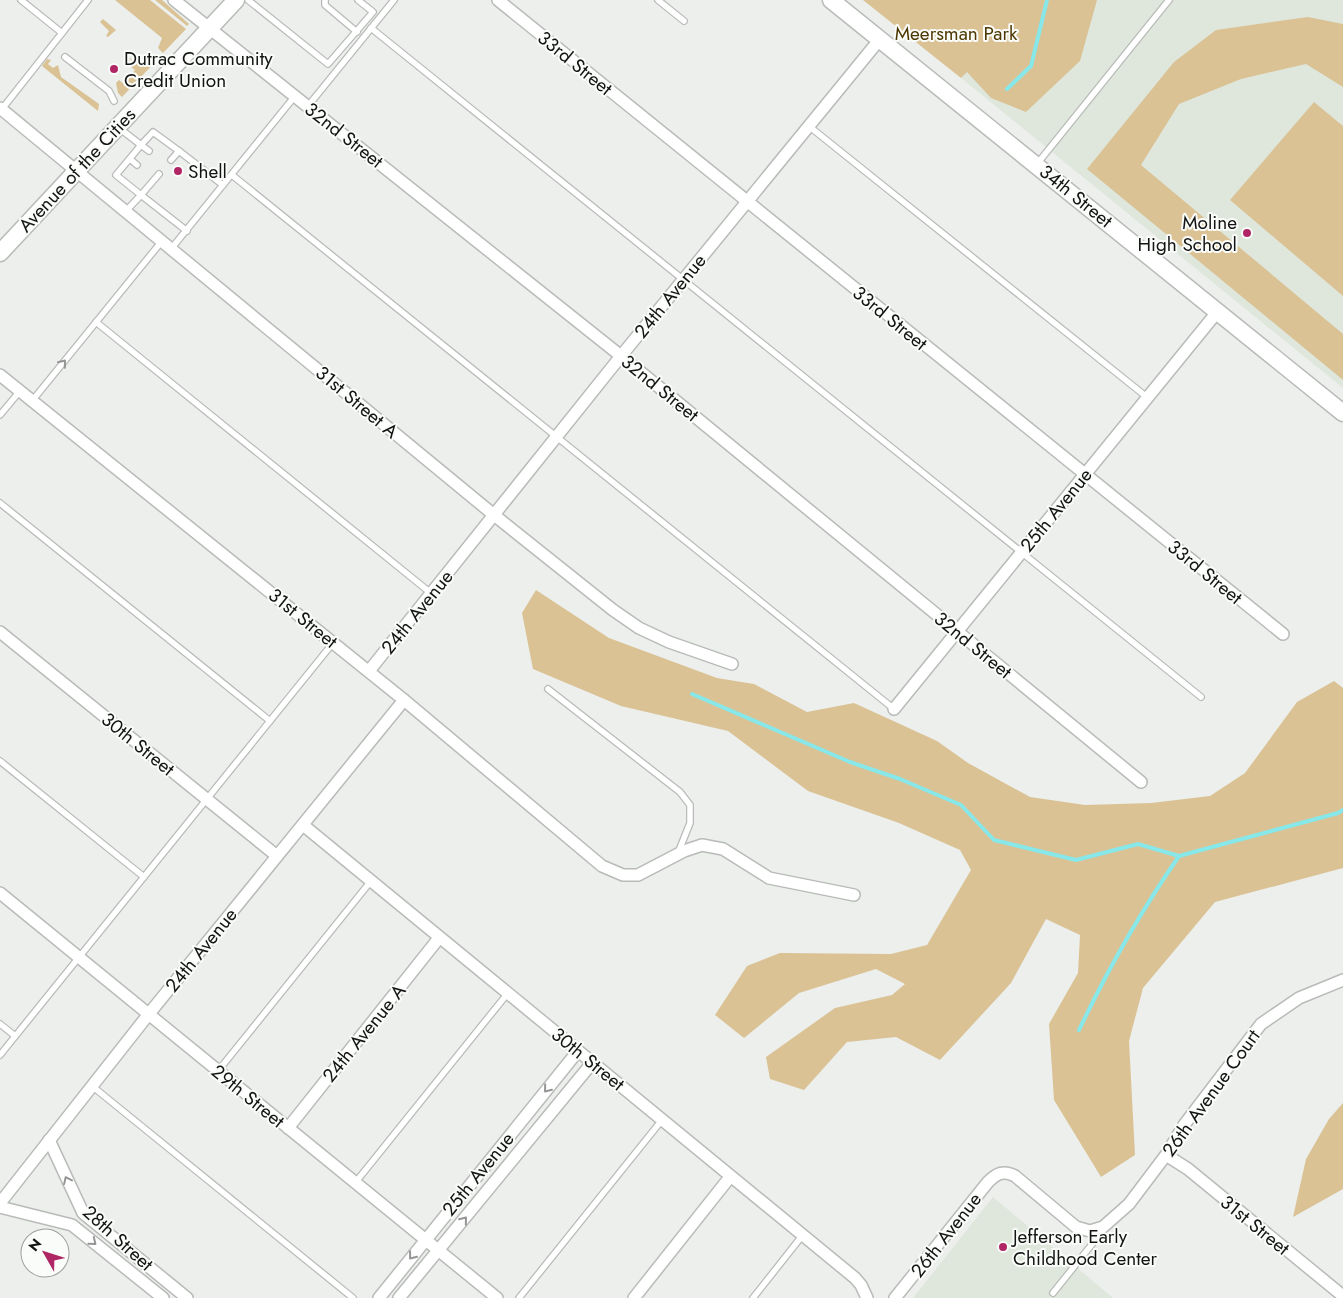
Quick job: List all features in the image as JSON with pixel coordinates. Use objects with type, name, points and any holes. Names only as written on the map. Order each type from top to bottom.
[{"type":"street","name":"32nd Street","points":[[174,0],[621,356],[1141,782]]},
{"type":"street","name":"Avenue of the Cities","points":[[0,253],[236,0]]},
{"type":"street","name":"33rd Street","points":[[498,0],[1084,476],[1283,634]]},
{"type":"street","name":"34th Street","points":[[831,0],[1343,413]]},
{"type":"street","name":"24th Avenue","points":[[368,671],[432,594],[621,356],[880,39]]},
{"type":"street","name":"31st Street A","points":[[1,108],[494,515],[639,628],[687,650],[732,664]]},
{"type":"street","name":"25th Avenue","points":[[894,709],[1218,311]]},
{"type":"street","name":"31st Street","points":[[0,375],[404,700],[602,866],[623,875],[638,875],[677,855],[702,845],[723,849],[770,878],[854,895]]},
{"type":"street","name":"30th Street","points":[[0,632],[277,856]]},
{"type":"street","name":"24th Avenue","points":[[0,1203],[148,1015],[404,700]]},
{"type":"street","name":"30th Street","points":[[304,825],[854,1278],[861,1285],[867,1298]]},
{"type":"street","name":"29th Street","points":[[0,893],[497,1298]]},
{"type":"street","name":"24th Avenue A","points":[[288,1128],[439,938]]},
{"type":"street","name":"26th Avenue Court","points":[[1097,1230],[1112,1221],[1124,1209],[1166,1155],[1184,1125],[1261,1024],[1298,998],[1343,980]]},
{"type":"street","name":"25th Avenue","points":[[379,1298],[578,1051]]},
{"type":"street","name":"25th Avenue","points":[[400,1298],[592,1063]]},
{"type":"street","name":"28th Street","points":[[49,1140],[83,1212],[187,1298]]},
{"type":"street","name":"31st Street","points":[[1166,1155],[1188,1170],[1343,1296]]},
{"type":"street","name":"26th Avenue","points":[[895,1298],[988,1182],[998,1174],[1009,1173],[1015,1176],[1076,1227],[1085,1231],[1097,1230]]},
{"type":"street","points":[[634,1298],[730,1177]]},
{"type":"street","name":"28th Street","points":[[0,1208],[72,1225],[163,1298]]},
{"type":"lane","points":[[21,0],[62,33]]},
{"type":"lane","points":[[1,108],[88,0]]},
{"type":"lane","points":[[248,0],[328,64],[373,12],[358,0]]},
{"type":"lane","points":[[325,0],[324,5],[357,32]]},
{"type":"lane","points":[[308,106],[394,0]]},
{"type":"lane","points":[[658,0],[684,21]]},
{"type":"lane","points":[[1036,164],[1169,0]]},
{"type":"lane","points":[[372,28],[1201,697]]},
{"type":"lane","points":[[66,57],[109,91],[114,100]]},
{"type":"lane","points":[[32,401],[96,322],[167,245],[186,231],[295,96]]},
{"type":"lane","points":[[117,127],[149,151]]},
{"type":"lane","points":[[810,127],[1149,398]]},
{"type":"lane","points":[[186,231],[116,175],[153,132],[223,185]]},
{"type":"lane","points":[[171,160],[179,151]]},
{"type":"lane","points":[[130,159],[137,165]]},
{"type":"lane","points":[[232,175],[894,709]]},
{"type":"lane","points":[[126,211],[141,195],[154,176]]},
{"type":"lane","points":[[96,322],[432,594]]},
{"type":"lane","points":[[0,415],[20,391]]},
{"type":"lane","points":[[0,503],[270,721]]},
{"type":"lane","points":[[0,1055],[332,643]]},
{"type":"lane","points":[[548,689],[680,792],[690,805],[690,823],[677,855]]},
{"type":"lane","points":[[0,762],[144,877]]},
{"type":"lane","points":[[218,1071],[371,881]]},
{"type":"lane","points":[[355,1183],[508,993]]},
{"type":"lane","points":[[0,1024],[15,1036]]},
{"type":"lane","points":[[92,1086],[353,1298]]},
{"type":"lane","points":[[519,1298],[662,1120]]},
{"type":"lane","points":[[72,1225],[83,1212]]},
{"type":"lane","points":[[1053,1293],[1097,1238],[1097,1230]]},
{"type":"lane","points":[[753,1298],[802,1236]]},
{"type":"shaded area","name":"Moline High School","points":[[1026,0],[1343,0],[1343,388],[961,78]]},
{"type":"shaded area","name":"Jefferson Early Childhood Center","points":[[993,1197],[1113,1298],[913,1298]]},
{"type":"green space","points":[[115,0],[150,0],[186,29],[163,53],[158,48],[162,38]]},
{"type":"green space","points":[[155,0],[162,0],[189,24],[187,26]]},
{"type":"green space","name":"Meersman Park","points":[[863,0],[1097,0],[1080,61],[1026,112],[991,98],[967,72],[961,78]]},
{"type":"green space","points":[[1308,17],[1343,24],[1343,87],[1306,64],[1241,79],[1179,104],[1141,165],[1343,334],[1343,380],[1087,169],[1174,62],[1216,30]]},
{"type":"green space","points":[[103,19],[116,30],[108,37],[106,36],[109,31],[100,22]]},
{"type":"green space","points":[[123,53],[140,66],[151,58],[156,61],[122,97],[118,93],[116,83],[119,80],[124,84],[135,70],[131,67],[134,63]]},
{"type":"green space","points":[[47,59],[51,60],[48,64],[53,68],[58,65],[61,77],[99,104],[98,111],[42,66]]},
{"type":"green space","points":[[1314,102],[1343,126],[1343,296],[1230,200]]},
{"type":"green space","points":[[536,590],[609,638],[717,678],[754,684],[807,712],[854,703],[937,741],[968,763],[1030,797],[1085,805],[1151,803],[1210,796],[1245,773],[1297,702],[1334,681],[1343,688],[1343,868],[1215,902],[1143,988],[1129,1041],[1135,1155],[1101,1177],[1054,1100],[1049,1024],[1078,973],[1080,935],[1046,919],[1011,983],[940,1060],[896,1037],[847,1042],[804,1090],[770,1079],[766,1057],[835,1008],[892,995],[905,984],[876,969],[799,993],[744,1038],[715,1015],[747,966],[780,953],[891,954],[927,945],[971,870],[960,850],[899,823],[808,791],[728,731],[621,706],[533,669],[522,613]]},
{"type":"green space","points":[[1343,1103],[1343,1189],[1293,1217],[1306,1159],[1329,1119]]},
{"type":"waterway","points":[[1007,89],[1031,66],[1047,0]]},
{"type":"waterway","points":[[692,694],[850,762],[900,779],[961,805],[994,840],[1076,860],[1138,844],[1179,856],[1338,813],[1343,810]]},
{"type":"waterway","points":[[1079,1030],[1126,941],[1151,898],[1179,856]]},
{"type":"place","name":"Dutrac Community Credit Union","points":[[114,69]]},
{"type":"place","name":"Shell","points":[[178,171]]},
{"type":"place","name":"Moline High School","points":[[1247,233]]},
{"type":"place","name":"Jefferson Early Childhood Center","points":[[1003,1247]]}]
